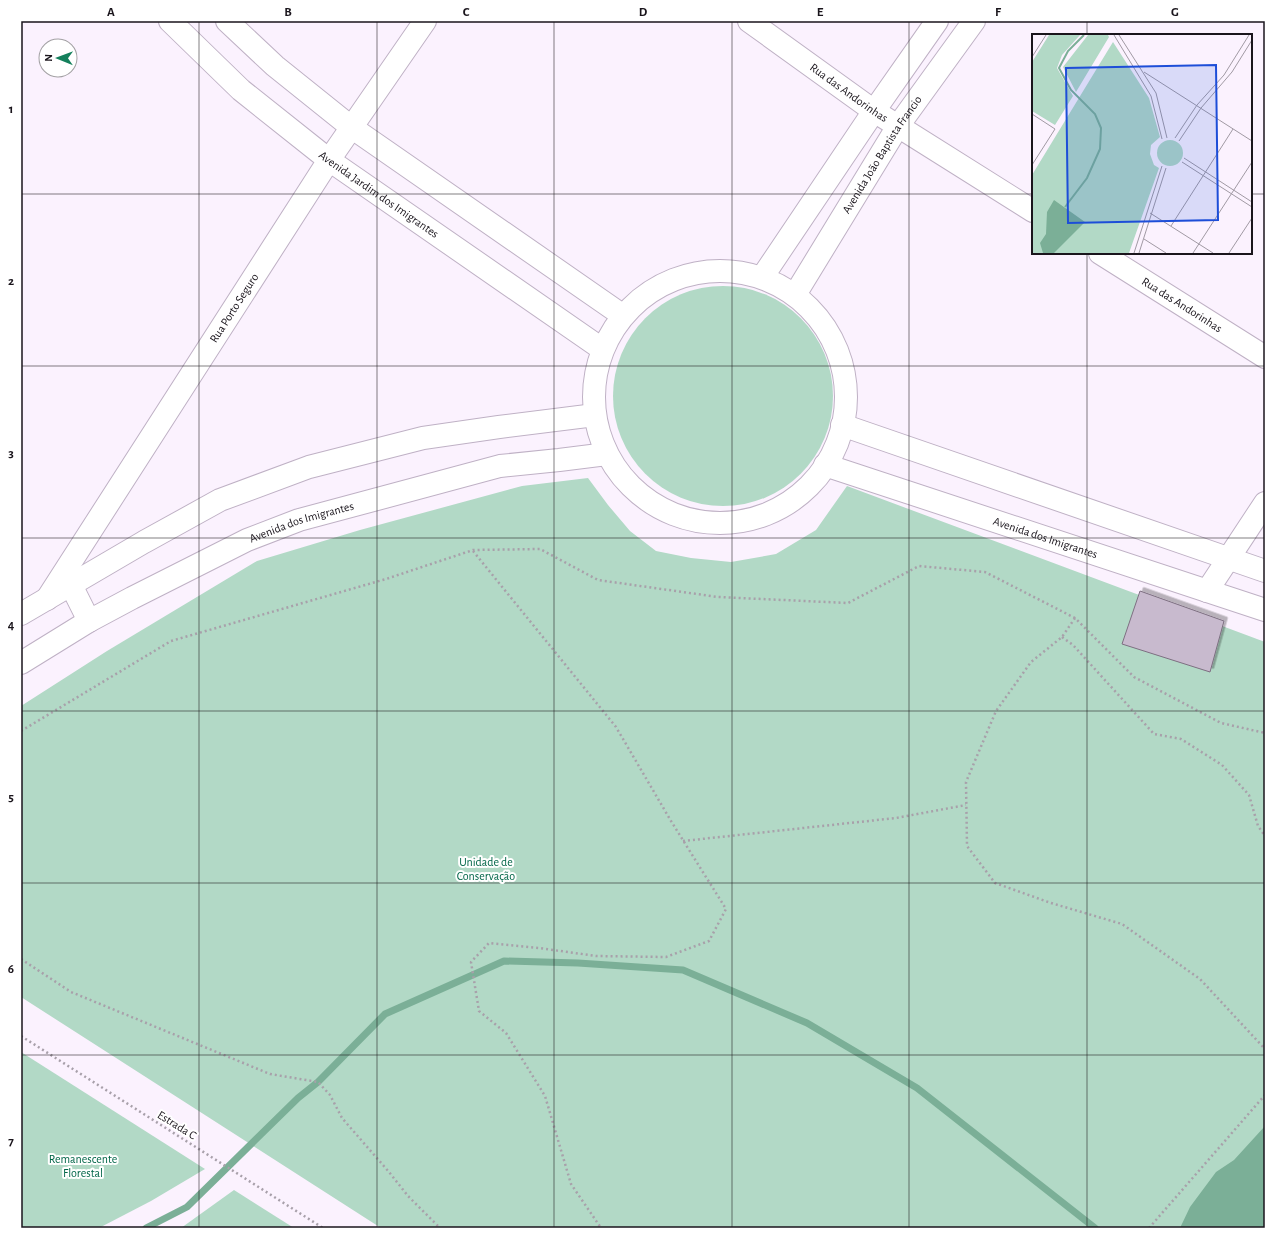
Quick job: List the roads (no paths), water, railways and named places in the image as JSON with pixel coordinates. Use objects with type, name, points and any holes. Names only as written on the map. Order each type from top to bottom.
[{"type":"street","name":"Avenida Jardim dos Imigrantes","points":[[170,21],[241,90],[329,160],[602,348]]},
{"type":"street","points":[[227,21],[275,66],[351,127],[622,315]]},
{"type":"street","name":"Rua Porto Seguro","points":[[47,598],[329,160],[425,21]]},
{"type":"street","name":"Rua das Andorinhas","points":[[749,21],[874,111],[1032,210]]},
{"type":"street","points":[[763,276],[874,111],[937,21]]},
{"type":"street","name":"Avenida João Baptista Francio","points":[[796,293],[898,126],[974,21]]},
{"type":"street","name":"Rua das Andorinhas","points":[[1102,254],[1265,357]]},
{"type":"street","points":[[714,271],[763,276],[782,282],[796,293],[827,331],[840,361],[845,392],[842,425],[836,446],[826,465],[804,491],[777,509],[746,521],[713,523],[681,517],[651,503],[626,481],[608,454],[595,415],[595,380],[602,348],[622,315],[652,290],[682,276],[714,271]]},
{"type":"street","points":[[21,614],[144,542],[220,500],[309,467],[423,438],[595,415]]},
{"type":"street","points":[[842,425],[1265,571]]},
{"type":"street","name":"Avenida dos Imigrantes","points":[[21,663],[89,621],[247,540],[299,520],[500,466],[608,454]]},
{"type":"street","name":"Avenida dos Imigrantes","points":[[826,465],[1265,610]]},
{"type":"street","points":[[1207,590],[1265,503]]},
{"type":"street","points":[[71,585],[89,621]]},
{"type":"waterway","points":[[146,1228],[187,1207],[298,1098],[318,1082],[385,1014],[504,961],[578,963],[683,970],[807,1023],[917,1088],[1095,1228]]},
{"type":"park label","name":"Unidade de Conservação","points":[[486,869]]},
{"type":"park label","name":"Remanescente Florestal","points":[[83,1166]]}]
